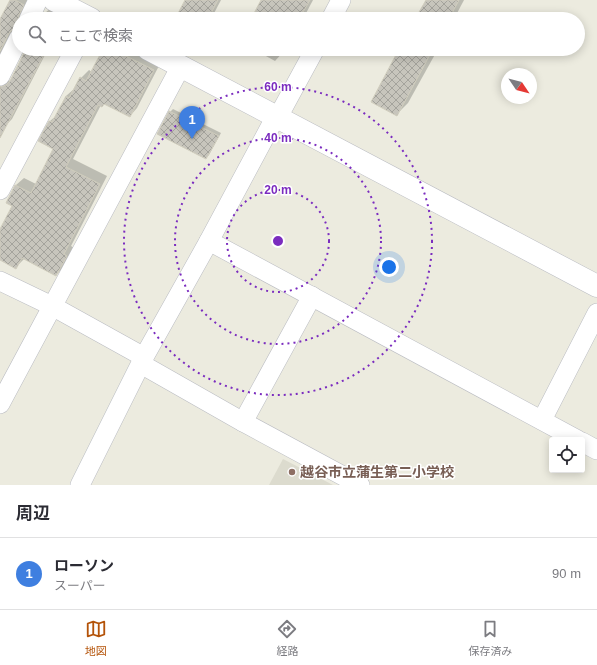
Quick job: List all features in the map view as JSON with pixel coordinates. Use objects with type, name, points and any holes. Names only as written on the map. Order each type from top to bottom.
[{"type":"street","points":[[32,12],[38,0]]},
{"type":"street","points":[[54,0],[77,12]]},
{"type":"street","points":[[335,12],[341,0]]},
{"type":"street","points":[[0,76],[12,52]]},
{"type":"street","points":[[0,190],[71,56]]},
{"type":"street","points":[[162,56],[597,286]]},
{"type":"street","points":[[80,485],[143,360],[311,56]]},
{"type":"street","points":[[0,404],[181,66]]},
{"type":"street","points":[[209,241],[573,437]]},
{"type":"street","points":[[0,281],[52,306],[244,422],[360,485]]},
{"type":"street","points":[[244,422],[312,296]]},
{"type":"street","points":[[542,420],[597,313]]},
{"type":"street","points":[[585,444],[597,450]]},
{"type":"shaded area","name":"越谷市立蒲生第二小学校","points":[[283,459],[333,485],[269,485]]},
{"type":"building","points":[[10,0],[15,0],[24,5],[20,12],[12,12],[12,30],[0,51],[0,19]]},
{"type":"building","points":[[185,0],[218,0],[212,12],[179,12]]},
{"type":"building","points":[[261,0],[310,0],[303,12],[255,12]]},
{"type":"building","points":[[426,0],[459,0],[453,12],[419,12]]},
{"type":"building","points":[[22,56],[43,56],[0,138],[0,87],[6,85],[10,81]]},
{"type":"building","points":[[99,56],[126,56],[154,70],[130,117],[104,104],[102,107],[98,105],[66,167],[100,184],[64,254],[67,256],[56,276],[22,258],[16,269],[0,260],[0,229],[12,206],[6,203],[15,185],[31,193],[53,149],[38,141],[49,121],[52,122],[66,96],[69,98],[80,77],[86,81]]},
{"type":"building","points":[[395,56],[429,56],[397,116],[371,102]]},
{"type":"building","points":[[169,111],[219,136],[206,159],[157,134]]},
{"type":"place","name":"ローソン","points":[[192,139]]},
{"type":"place","name":"越谷市立蒲生第二小学校","points":[[292,472]]}]
